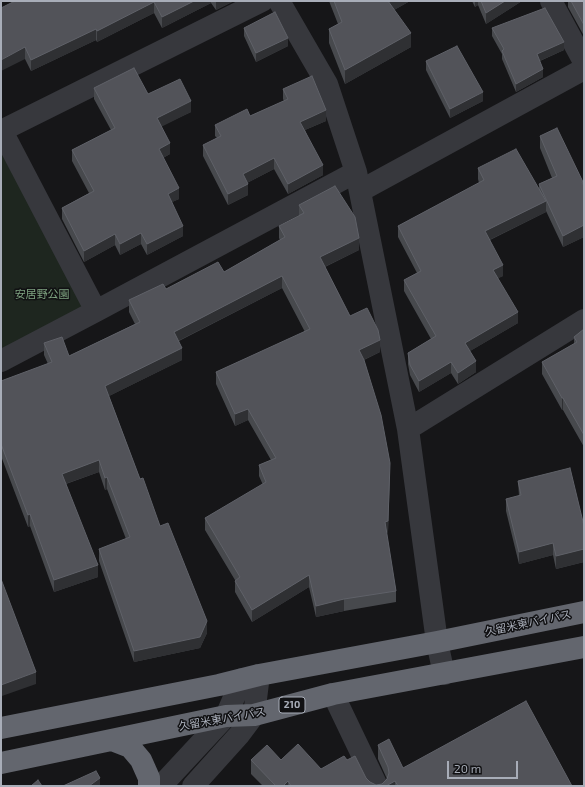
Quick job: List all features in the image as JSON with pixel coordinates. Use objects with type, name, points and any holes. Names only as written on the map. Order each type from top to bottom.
[{"type":"highway","name":"久留米東バイパス","points":[[1,728],[250,677],[437,642],[584,612]]},
{"type":"highway","name":"久留米東バイパス","points":[[1,763],[226,716],[254,715],[333,694],[584,648]]},
{"type":"highway","points":[[112,740],[130,747],[141,760],[149,778],[149,786]]},
{"type":"street","points":[[96,311],[1,131],[262,1]]},
{"type":"street","points":[[279,1],[327,84],[358,182],[408,429],[437,642],[444,674]]},
{"type":"street","points":[[551,1],[584,62]]},
{"type":"street","points":[[1,361],[96,311],[584,69]]},
{"type":"street","points":[[408,429],[584,320]]},
{"type":"street","points":[[193,786],[239,735],[254,715],[250,677]]},
{"type":"street","points":[[161,786],[226,716],[250,677]]},
{"type":"street","points":[[333,694],[377,786]]},
{"type":"green space","name":"安居野公園","points":[[1,131],[96,311],[1,361]]},
{"type":"building","points":[[15,1],[194,1],[162,17],[154,2],[97,31],[96,29],[31,60],[25,47],[1,60],[1,8]]},
{"type":"building","points":[[334,1],[388,1],[411,33],[345,70],[329,29],[342,22]]},
{"type":"building","points":[[481,1],[505,1],[486,13]]},
{"type":"building","points":[[571,1],[584,1],[584,25]]},
{"type":"building","points":[[545,8],[564,42],[537,54],[543,69],[516,84],[502,51],[504,49],[492,28]]},
{"type":"building","points":[[275,12],[288,38],[256,53],[244,28]]},
{"type":"building","points":[[457,46],[483,92],[450,109],[426,61]]},
{"type":"building","points":[[134,68],[148,94],[180,79],[191,101],[157,118],[170,143],[159,149],[179,188],[168,194],[183,226],[147,244],[141,233],[120,244],[115,234],[84,251],[62,208],[94,191],[72,150],[115,128],[94,88]]},
{"type":"building","points":[[312,76],[326,110],[300,122],[323,165],[288,184],[274,158],[243,174],[248,184],[228,194],[203,145],[221,136],[215,125],[247,109],[250,116],[288,99],[283,89]]},
{"type":"building","points":[[557,128],[584,186],[584,225],[563,236],[539,184],[557,176],[540,136]]},
{"type":"building","points":[[516,149],[546,201],[485,231],[503,265],[493,270],[518,312],[465,343],[476,361],[458,373],[451,362],[419,381],[410,365],[408,353],[436,336],[404,280],[421,271],[398,226],[484,180],[478,168]]},
{"type":"building","points":[[335,186],[355,217],[359,238],[320,257],[350,316],[367,308],[378,330],[380,340],[359,350],[364,360],[381,415],[390,463],[388,521],[385,522],[396,591],[344,599],[316,606],[309,575],[252,610],[235,581],[240,577],[205,518],[266,482],[259,465],[276,458],[248,409],[235,414],[216,372],[310,329],[282,276],[174,332],[182,348],[105,386],[140,479],[143,478],[160,526],[168,523],[207,621],[200,637],[134,651],[99,549],[130,537],[99,460],[62,474],[98,565],[54,580],[30,514],[28,515],[1,444],[1,381],[52,362],[44,343],[62,337],[69,356],[140,322],[129,300],[163,284],[166,289],[218,262],[224,272],[285,237],[279,226],[304,213],[299,205]]},
{"type":"building","points":[[584,329],[584,435],[542,362],[577,342],[574,337]]},
{"type":"building","points":[[570,468],[584,526],[584,549],[556,556],[553,543],[519,552],[506,499],[521,495],[518,481]]},
{"type":"building","points":[[1,579],[36,672],[1,685]]},
{"type":"building","points":[[526,701],[572,786],[398,786],[395,781],[386,786],[291,786],[288,781],[283,786],[276,786],[251,760],[267,745],[281,760],[298,744],[321,769],[344,756],[347,760],[355,756],[366,778],[376,785],[382,784],[387,779],[389,773],[388,767],[378,745],[389,739],[403,768]]},
{"type":"building","points":[[96,771],[100,778],[89,786],[63,786]]},
{"type":"building","points":[[38,780],[42,786],[31,786]]}]
